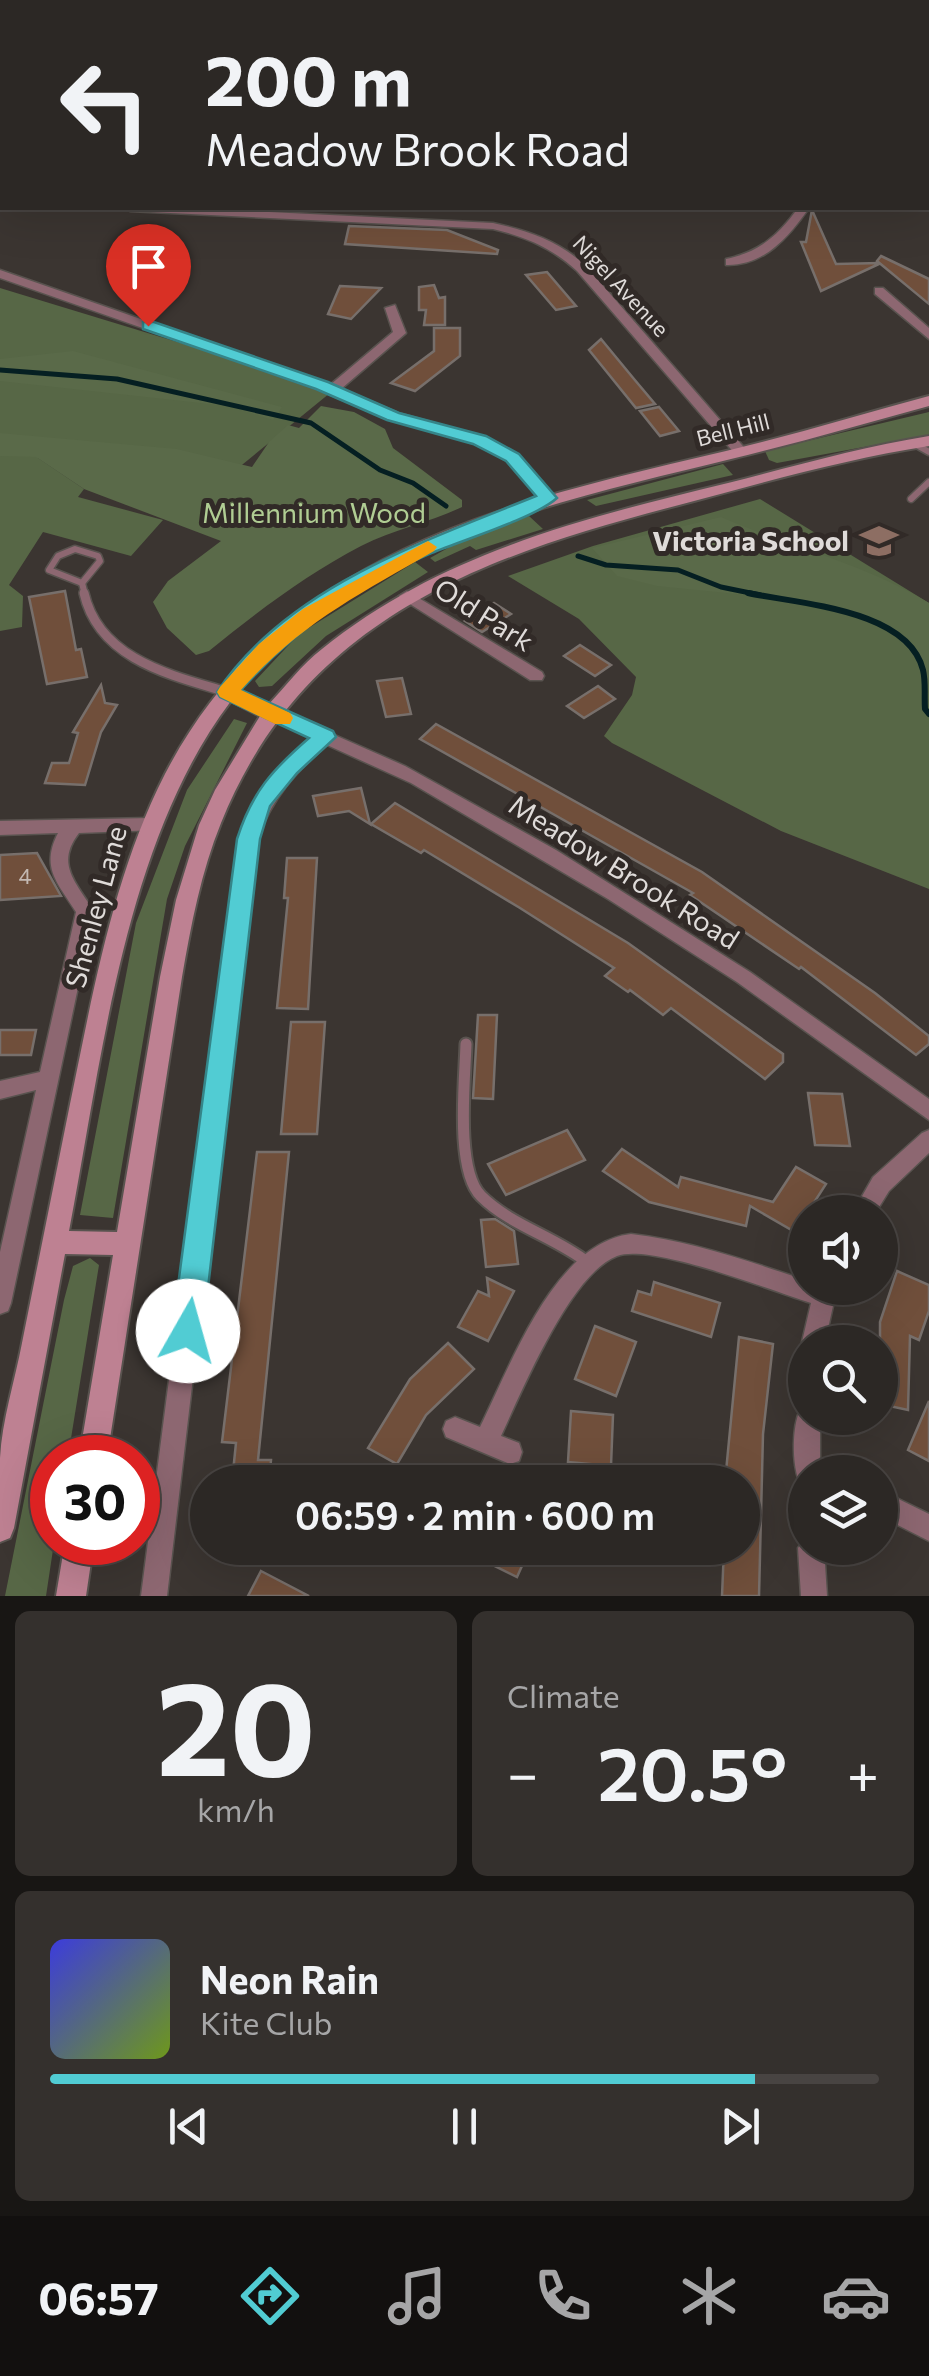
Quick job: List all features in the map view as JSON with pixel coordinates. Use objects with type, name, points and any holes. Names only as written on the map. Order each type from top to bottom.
[{"type":"main road","name":"Bell Hill","points":[[548,498],[742,452],[929,401]]},
{"type":"main road","name":"Bell Hill","points":[[572,527],[702,490],[766,478],[847,455],[921,442]]},
{"type":"main road","points":[[742,452],[766,478]]},
{"type":"main road","points":[[97,1435],[190,890],[224,792],[292,685],[336,644],[407,596],[480,560],[572,527],[548,498]]},
{"type":"main road","name":"Shenley Lane","points":[[0,1528],[54,1242],[120,927],[169,780],[227,692],[266,649],[310,614],[416,552],[548,498]]},
{"type":"main road","points":[[227,692],[271,713]]},
{"type":"main road","points":[[54,1242],[128,1244]]},
{"type":"main road","points":[[71,1596],[76,1565]]},
{"type":"street","name":"Nigel Avenue","points":[[170,210],[493,226],[537,236],[560,247],[581,268],[742,452]]},
{"type":"street","points":[[730,262],[752,263],[781,240],[803,210]]},
{"type":"street","points":[[0,274],[332,390],[393,416],[480,440],[512,458],[548,498]]},
{"type":"street","points":[[879,291],[926,328]]},
{"type":"street","points":[[332,390],[400,332],[391,308]]},
{"type":"street","name":"Old Park","points":[[407,596],[536,676]]},
{"type":"street","name":"Meadow Brook Road","points":[[271,713],[414,778],[651,917],[763,990],[929,1112]]},
{"type":"street","points":[[154,1596],[248,839],[260,804],[289,767],[325,737]]},
{"type":"street","points":[[0,1303],[85,912],[57,864],[58,844],[74,826]]},
{"type":"street","points":[[0,828],[151,826]]},
{"type":"street","points":[[0,1090],[50,1078]]},
{"type":"street","points":[[874,1195],[880,1184],[929,1138]]},
{"type":"street","points":[[485,1443],[560,1297],[588,1262],[616,1245],[650,1244],[788,1282]]},
{"type":"street","points":[[455,1429],[510,1452]]},
{"type":"street","points":[[898,1512],[929,1528]]},
{"type":"street","points":[[812,1565],[814,1596]]},
{"type":"lane","points":[[921,442],[929,452]]},
{"type":"lane","points":[[911,498],[929,482]]},
{"type":"lane","points":[[82,583],[49,570],[66,549],[74,547],[98,556],[100,561],[82,583],[84,610],[124,654],[227,692]]},
{"type":"lane","points":[[466,1044],[468,1172],[477,1194],[566,1244],[588,1262]]},
{"type":"green space","points":[[0,288],[322,386],[330,393],[232,473],[38,458],[84,489],[78,497],[163,520],[131,556],[43,532],[9,585],[23,596],[22,627],[0,631]]},
{"type":"green space","points":[[73,351],[282,407],[273,420],[228,406],[0,381],[0,359]]},
{"type":"green space","name":"Millennium Wood","points":[[321,406],[354,412],[385,429],[393,448],[462,500],[462,507],[373,540],[341,557],[283,594],[209,651],[196,655],[167,628],[153,602],[168,581],[221,541],[84,489],[36,457],[0,456],[0,433],[177,449],[252,467],[269,442],[288,425],[299,428]]},
{"type":"green space","points":[[929,412],[929,435],[777,463],[769,460],[765,451]]},
{"type":"green space","points":[[723,464],[733,475],[596,506],[587,500]]},
{"type":"green space","points":[[760,499],[929,603],[929,889],[781,831],[612,743],[604,736],[632,695],[636,677],[579,619],[508,576],[593,546]]},
{"type":"green space","points":[[529,516],[543,529],[476,550],[470,546],[435,562],[430,558],[455,544]]},
{"type":"green space","points":[[721,517],[853,567],[929,603],[929,701],[915,657],[881,621],[777,598],[657,586],[617,576],[592,548]]},
{"type":"green space","points":[[415,562],[428,572],[326,636],[272,686],[259,687],[255,681],[299,634]]},
{"type":"green space","points":[[234,719],[247,723],[185,846],[167,899],[113,1218],[80,1215],[136,923],[187,790]]},
{"type":"green space","points":[[90,1258],[99,1265],[72,1435],[37,1435],[64,1300],[73,1266]]},
{"type":"green space","points":[[30,1471],[30,1565],[51,1565],[46,1596],[5,1596]]},
{"type":"building","points":[[812,210],[836,264],[881,263],[821,291],[801,242],[806,242]]},
{"type":"building","points":[[349,226],[447,230],[498,250],[497,254],[345,244]]},
{"type":"building","points":[[881,256],[929,279],[929,304],[877,261]]},
{"type":"building","points":[[547,272],[576,306],[556,310],[526,275]]},
{"type":"building","points":[[434,285],[439,298],[445,297],[445,325],[424,325],[426,310],[419,310],[419,287]]},
{"type":"building","points":[[340,286],[381,288],[351,319],[328,314]]},
{"type":"building","points":[[434,328],[460,328],[460,356],[415,391],[391,383],[434,351]]},
{"type":"building","points":[[601,339],[655,404],[636,408],[589,350]]},
{"type":"building","points":[[659,407],[679,431],[660,436],[640,411]]},
{"type":"building","points":[[65,591],[76,650],[81,649],[87,677],[47,684],[29,597]]},
{"type":"building","points":[[494,603],[511,614],[482,632],[465,621]]},
{"type":"building","points":[[580,645],[611,665],[595,676],[564,656]]},
{"type":"building","points":[[402,678],[411,714],[386,717],[377,681]]},
{"type":"building","points":[[101,685],[105,703],[117,705],[101,732],[85,785],[45,783],[52,763],[69,763],[78,733],[73,732]]},
{"type":"building","points":[[598,686],[615,699],[584,718],[567,706]]},
{"type":"building","points":[[436,724],[702,872],[875,993],[929,1036],[929,1044],[916,1055],[801,967],[690,895],[693,893],[420,739]]},
{"type":"building","points":[[361,788],[370,824],[349,811],[318,816],[313,796]]},
{"type":"building","points":[[395,803],[628,943],[783,1054],[783,1062],[765,1079],[671,1008],[663,1015],[605,976],[614,968],[424,850],[421,853],[371,824]]},
{"type":"building","points":[[37,853],[61,896],[0,900],[0,855]]},
{"type":"building","points":[[287,858],[317,858],[308,1009],[277,1008],[288,898],[284,898]]},
{"type":"building","points":[[478,1015],[497,1015],[493,1099],[473,1098]]},
{"type":"building","points":[[291,1022],[325,1022],[317,1134],[281,1134]]},
{"type":"building","points":[[0,1030],[36,1030],[31,1055],[0,1055]]},
{"type":"building","points":[[808,1093],[842,1094],[850,1146],[815,1145]]},
{"type":"building","points":[[567,1130],[585,1160],[506,1195],[488,1164]]},
{"type":"building","points":[[622,1149],[678,1187],[681,1177],[773,1202],[796,1167],[826,1184],[819,1195],[788,1195],[788,1228],[750,1206],[746,1226],[649,1202],[603,1171]]},
{"type":"building","points":[[257,1152],[289,1152],[258,1460],[271,1460],[271,1465],[234,1465],[236,1443],[222,1442]]},
{"type":"building","points":[[495,1219],[514,1231],[518,1264],[486,1267],[481,1220]]},
{"type":"building","points":[[898,1271],[929,1285],[929,1311],[919,1340],[910,1336],[908,1410],[898,1408],[898,1325],[880,1322],[886,1305],[898,1305]]},
{"type":"building","points":[[487,1278],[514,1291],[488,1341],[458,1327],[478,1291],[489,1296]]},
{"type":"building","points":[[654,1282],[720,1303],[711,1337],[632,1311],[638,1291],[651,1295]]},
{"type":"building","points":[[595,1326],[636,1342],[616,1396],[575,1379]]},
{"type":"building","points":[[739,1337],[773,1344],[763,1434],[760,1556],[760,1465],[727,1465]]},
{"type":"building","points":[[448,1343],[474,1369],[426,1415],[397,1464],[368,1448],[410,1379]]},
{"type":"building","points":[[929,1401],[929,1461],[908,1450]]},
{"type":"building","points":[[571,1411],[613,1415],[611,1465],[568,1462]]},
{"type":"building","points":[[493,1565],[522,1565],[517,1577]]},
{"type":"building","points":[[723,1565],[760,1565],[759,1596],[722,1596]]},
{"type":"building","points":[[261,1571],[309,1596],[248,1596]]},
{"type":"waterway","points":[[0,370],[117,379],[311,423],[380,470],[413,483],[446,506]]},
{"type":"waterway","points":[[578,556],[606,565],[678,570],[721,587],[760,595]]},
{"type":"waterway","points":[[748,593],[849,613],[896,634],[913,650],[923,670],[925,709],[929,714]]},
{"type":"slow traffic","points":[[283,718],[227,692],[266,649],[310,614],[428,547]]},
{"type":"place","name":"Victoria School","points":[[879,541]]},
{"type":"route","points":[[148,326],[322,386],[393,416],[480,440],[512,458],[548,498],[487,520],[364,580],[310,614],[266,649],[227,692],[325,737],[289,767],[260,804],[248,839],[188,1331]]}]
